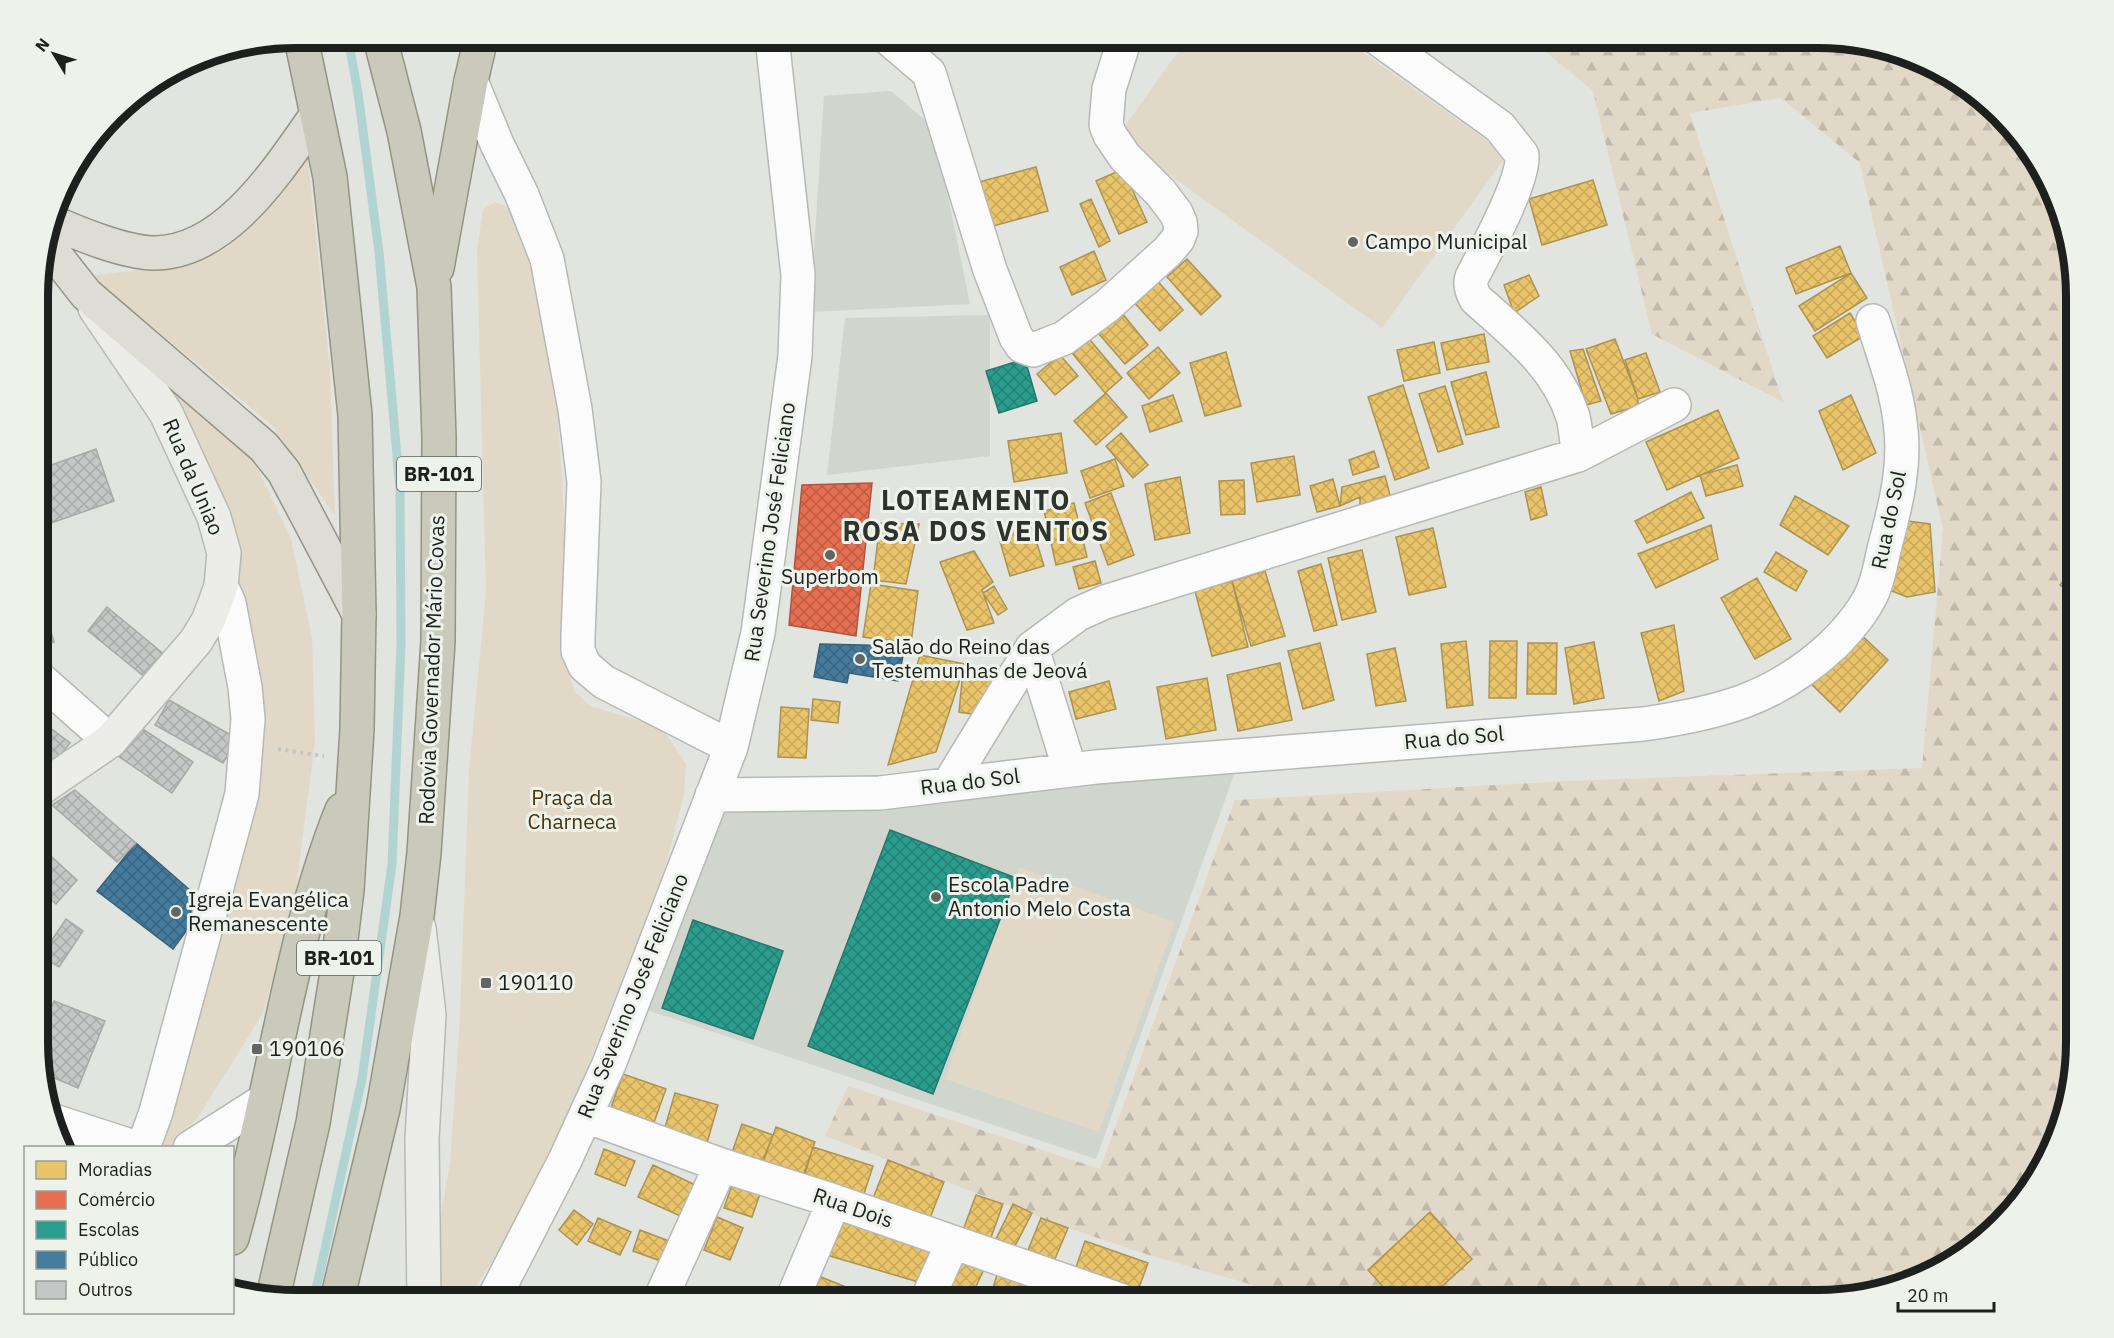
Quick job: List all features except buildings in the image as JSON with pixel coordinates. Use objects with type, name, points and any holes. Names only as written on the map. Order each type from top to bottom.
[{"type":"highway","name":"BR-101","points":[[275,1289],[313,1123],[337,972],[347,890],[357,729],[359,614],[355,416],[330,177],[304,48]]},
{"type":"highway","name":"Rodovia Governador Mário Covas","points":[[339,1290],[383,1109],[417,916],[425,841],[438,641],[440,437],[434,287],[404,131],[383,48]]},
{"type":"highway","points":[[434,287],[478,48]]},
{"type":"highway","points":[[234,1230],[307,918],[324,855],[352,786]]},
{"type":"main road","points":[[58,225],[83,235],[151,253],[168,252],[188,245],[218,231],[246,207],[280,166],[316,116]]},
{"type":"main road","points":[[52,251],[86,294],[264,447],[284,472],[359,614]]},
{"type":"street","name":"Rua Severino José Feliciano","points":[[498,1290],[560,1171],[609,1064],[731,747],[758,633],[795,356],[798,275],[773,48]]},
{"type":"street","points":[[900,48],[929,72],[990,270],[1016,337],[1022,346],[1033,350],[1064,338],[1107,306],[1168,251],[1178,239],[1181,231],[1176,213],[1161,193],[1125,157],[1106,125],[1109,88],[1122,48]]},
{"type":"street","points":[[1391,48],[1500,127],[1522,154],[1521,171],[1472,277],[1471,286],[1476,299],[1534,351],[1560,384],[1573,419],[1578,455]]},
{"type":"street","points":[[471,81],[497,144],[522,195],[547,260],[556,305],[575,409],[584,482],[578,651],[585,666],[604,682],[731,747]]},
{"type":"street","name":"Rua da Uniao","points":[[48,784],[110,741],[196,641],[208,621],[220,586],[224,553],[209,506],[166,413],[86,294]]},
{"type":"street","name":"Rua do Sol","points":[[712,795],[880,793],[1070,770],[1644,724],[1704,714],[1766,693],[1802,671],[1853,625],[1873,590],[1893,514],[1902,454],[1900,421],[1893,388],[1873,321]]},
{"type":"street","points":[[949,784],[1032,648],[1078,614],[1105,602],[1578,455],[1674,405]]},
{"type":"street","points":[[144,1146],[156,1112],[242,794],[248,719],[245,687],[229,603],[220,586]]},
{"type":"street","points":[[1032,648],[1070,770]]},
{"type":"street","points":[[48,686],[110,741]]},
{"type":"street","points":[[417,916],[429,1015],[422,1140],[424,1290]]},
{"type":"street","points":[[193,1146],[265,1100]]},
{"type":"street","name":"Rua Dois","points":[[585,1116],[952,1244],[1059,1290]]},
{"type":"street","points":[[62,1124],[131,1146]]},
{"type":"street","points":[[665,1290],[721,1165]]},
{"type":"street","points":[[796,1290],[834,1201]]},
{"type":"street","points":[[931,1290],[952,1244]]},
{"type":"shaded area","points":[[891,91],[934,128],[970,304],[810,312],[824,96]]},
{"type":"shaded area","points":[[990,315],[990,456],[827,475],[845,318]]},
{"type":"shaded area","name":"Escola Padre Antonio Melo Costa","points":[[1235,772],[1096,1159],[644,1009],[720,786]]},
{"type":"green space","name":"Campo Municipal","points":[[1181,48],[1357,48],[1507,155],[1382,328],[1117,137]]},
{"type":"green space","points":[[1541,48],[1818,48],[1850,50],[1882,56],[1942,81],[1969,99],[2015,145],[2033,172],[2047,201],[2058,232],[2064,264],[2066,296],[2066,1042],[2064,1074],[2053,1121],[2033,1166],[2015,1193],[1969,1239],[1942,1257],[1897,1277],[1850,1288],[1818,1290],[1270,1290],[1149,1255],[1068,1228],[825,1136],[848,1086],[1100,1169],[1235,800],[1567,781],[1922,768],[1943,529],[1860,163],[1781,98],[1690,113],[1783,402],[1652,334],[1593,91]]},
{"type":"green space","points":[[307,150],[330,369],[335,516],[272,425],[90,276],[191,264],[222,251],[245,233]]},
{"type":"green space","name":"Praça da Charneca","points":[[495,202],[510,208],[532,262],[555,360],[568,591],[570,677],[574,691],[590,706],[645,722],[666,734],[686,764],[684,795],[663,875],[548,1168],[530,1203],[473,1290],[428,1290],[450,1163],[460,1017],[469,770],[486,592],[477,251],[483,209]]},
{"type":"green space","points":[[86,294],[198,415],[253,459],[291,539],[312,638],[315,742],[292,919],[262,1015],[198,1117],[170,1146],[159,1146],[248,809],[237,582]]},
{"type":"green space","points":[[1019,867],[1175,922],[1099,1132],[945,1079]]},
{"type":"waterway","points":[[315,1290],[362,1079],[392,864],[401,645],[400,490],[379,252],[350,48]]},
{"type":"place","name":"Campo Municipal","points":[[1353,242]]},
{"type":"place","name":"Superbom","points":[[830,555]]},
{"type":"place","name":"Salão do Reino das Testemunhas de Jeová","points":[[860,659]]},
{"type":"place","name":"Escola Padre Antonio Melo Costa","points":[[936,897]]},
{"type":"place","name":"Igreja Evangélica Remanescente","points":[[176,912]]},
{"type":"place","name":"190110","points":[[486,983]]},
{"type":"place","name":"190106","points":[[257,1049]]},
{"type":"district","name":"LOTEAMENTO ROSA DOS VENTOS","points":[[976,516]]}]
